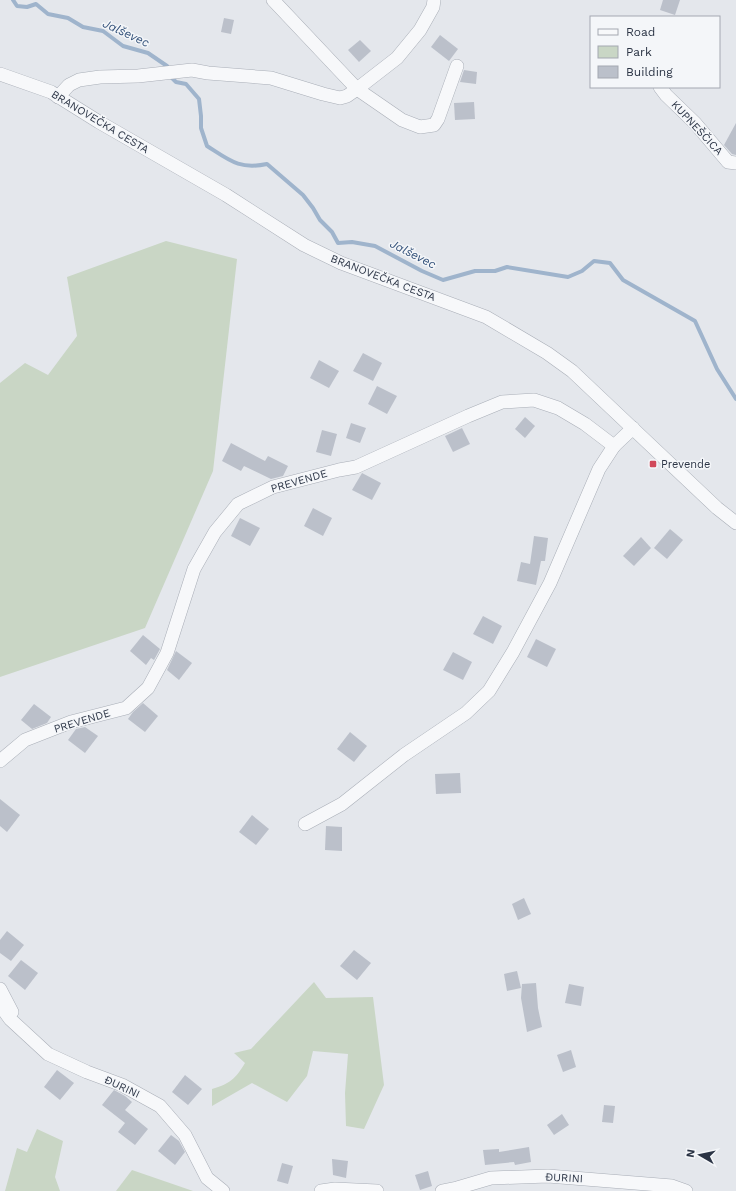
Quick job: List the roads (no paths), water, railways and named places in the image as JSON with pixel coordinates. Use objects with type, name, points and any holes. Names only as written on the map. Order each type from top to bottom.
[{"type":"street","points":[[272,0],[357,89],[402,120],[420,126],[434,125],[438,119],[457,66]]},
{"type":"street","points":[[58,97],[69,85],[79,80],[138,76],[192,70],[208,73],[271,78],[340,98],[347,96],[357,89],[397,58],[420,30],[433,7],[434,0]]},
{"type":"street","name":"BRANOVEČKA CESTA","points":[[0,74],[51,92],[99,122],[226,195],[304,245],[341,263],[486,317],[547,353],[572,371],[736,523]]},
{"type":"street","name":"KUPNEŠČICA","points":[[661,88],[695,123],[728,162],[736,163]]},
{"type":"street","name":"PREVENDE","points":[[0,761],[25,740],[71,722],[126,708],[148,688],[167,653],[194,569],[215,532],[238,504],[274,487],[356,467],[462,418],[502,402],[534,400],[558,408],[585,424],[614,446]]},
{"type":"street","points":[[305,824],[342,804],[404,755],[466,713],[489,691],[514,652],[550,583],[600,469],[614,446],[633,428]]},
{"type":"street","points":[[0,989],[16,1024]]},
{"type":"street","name":"ĐURINI","points":[[0,1005],[10,1018],[48,1054],[87,1072],[122,1084],[160,1106],[185,1135],[207,1178],[223,1191]]},
{"type":"street","name":"ĐURINI","points":[[442,1191],[491,1178],[548,1176],[672,1186],[686,1191]]},
{"type":"street","points":[[321,1191],[377,1191]]},
{"type":"waterway","name":"Jalševec","points":[[13,0],[17,6],[27,7],[36,4],[48,14],[68,18],[83,27],[103,31],[123,46],[148,53],[167,66]]},
{"type":"waterway","name":"Jalševec","points":[[170,76],[176,82],[186,84],[199,99],[201,128],[207,146],[228,159],[242,165],[257,166],[267,164],[303,195],[320,220],[332,232],[338,243],[352,242],[375,246],[422,271],[443,280],[475,271],[495,271],[507,267],[568,277],[582,271],[594,261],[610,263],[623,280],[695,321],[717,369],[736,399]]},
{"type":"place","name":"Prevende","points":[[653,464]]}]
